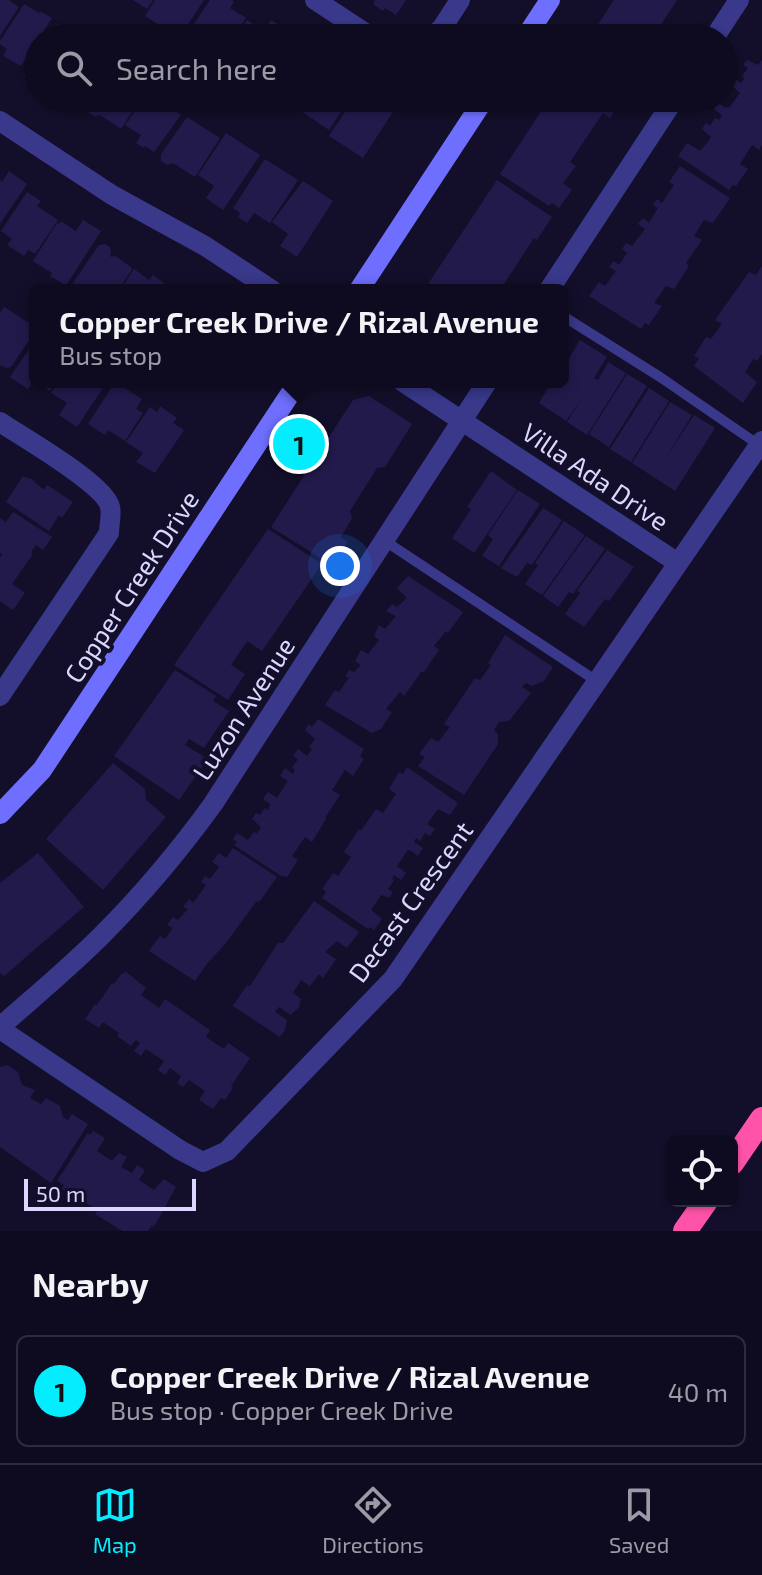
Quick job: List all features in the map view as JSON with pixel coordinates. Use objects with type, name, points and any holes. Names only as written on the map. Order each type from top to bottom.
[{"type":"highway","points":[[738,1154],[762,1119]]},
{"type":"highway","points":[[685,1231],[702,1207]]},
{"type":"street","points":[[315,0],[352,24]]},
{"type":"street","points":[[445,24],[460,0]]},
{"type":"street","points":[[534,24],[550,0]]},
{"type":"street","points":[[723,24],[739,0]]},
{"type":"street","points":[[363,284],[476,112]]},
{"type":"street","points":[[553,284],[666,112]]},
{"type":"street","points":[[0,121],[112,195],[205,246],[263,284]]},
{"type":"street","name":"Copper Creek Drive","points":[[0,814],[42,770],[294,388]]},
{"type":"street","name":"Villa Ada Drive","points":[[412,388],[678,563]]},
{"type":"street","name":"Luzon Avenue","points":[[0,1028],[100,938],[181,847],[213,804],[483,388]]},
{"type":"street","points":[[0,422],[90,481],[104,494],[110,506],[109,533],[0,696]]},
{"type":"street","name":"Decast Crescent","points":[[0,1028],[180,1150],[203,1162],[227,1151],[393,979],[761,443]]},
{"type":"lane","points":[[569,320],[761,443]]},
{"type":"lane","points":[[385,541],[598,682]]},
{"type":"building","points":[[0,0],[9,0],[19,7],[0,36]]},
{"type":"building","points":[[133,0],[153,0],[147,9]]},
{"type":"building","points":[[155,0],[204,0],[188,24],[157,24],[145,16]]},
{"type":"building","points":[[210,0],[232,0],[234,2],[230,8],[246,18],[242,24],[194,24]]},
{"type":"building","points":[[375,0],[406,0],[396,15],[373,4]]},
{"type":"building","points":[[614,0],[677,0],[661,24],[598,24]]},
{"type":"building","points":[[24,4],[52,18],[48,24],[24,24],[24,61],[21,66],[3,56],[7,49],[0,41]]},
{"type":"building","points":[[747,60],[758,65],[762,60],[762,145],[759,150],[752,145],[740,164],[748,169],[736,186],[729,190],[678,156],[687,143],[700,151],[711,137],[702,129],[706,123],[710,126],[715,118],[719,120],[722,115],[718,112],[738,112],[738,81],[741,83],[748,68],[743,65]]},
{"type":"building","points":[[88,112],[132,112],[121,129],[100,115],[94,116]]},
{"type":"building","points":[[134,112],[177,112],[181,115],[154,152],[136,143],[141,135],[125,125]]},
{"type":"building","points":[[302,112],[341,112],[329,130]]},
{"type":"building","points":[[345,112],[393,112],[363,158],[329,136]]},
{"type":"building","points":[[541,112],[614,112],[610,118],[603,113],[570,162],[576,166],[563,183],[572,190],[559,208],[552,203],[549,206],[500,174]]},
{"type":"building","points":[[187,117],[220,138],[195,177],[173,163],[167,165],[161,161],[161,154]]},
{"type":"building","points":[[226,133],[260,155],[223,210],[206,198],[214,186],[198,175]]},
{"type":"building","points":[[265,159],[298,180],[270,223],[254,213],[247,223],[238,217],[240,213],[233,208]]},
{"type":"building","points":[[680,166],[730,198],[713,223],[704,220],[694,236],[702,240],[686,263],[689,266],[674,289],[666,286],[654,303],[662,306],[649,325],[645,323],[641,329],[589,296],[599,282],[605,286],[616,271],[609,267],[614,261],[619,265],[627,253],[622,249],[626,243],[632,246],[645,229],[638,224],[643,218],[649,223],[658,208],[653,205],[657,199],[662,203],[674,185],[669,182]]},
{"type":"building","points":[[9,171],[27,184],[0,224],[0,180],[2,182]]},
{"type":"building","points":[[497,180],[552,217],[504,284],[428,284]]},
{"type":"building","points":[[303,181],[333,201],[297,257],[280,246],[288,234],[272,222]]},
{"type":"building","points":[[27,192],[41,201],[37,206],[58,220],[35,254],[28,250],[24,256],[7,245],[12,239],[1,231]]},
{"type":"building","points":[[83,220],[101,231],[67,284],[63,284],[33,261],[57,223],[61,221],[76,231]]},
{"type":"building","points":[[99,245],[110,247],[110,256],[114,255],[132,268],[131,271],[122,284],[74,284],[73,283]]},
{"type":"building","points":[[762,266],[762,354],[757,361],[753,359],[745,372],[757,382],[743,403],[694,366],[699,358],[694,356],[706,337],[711,339],[722,324],[715,320],[749,272],[756,275]]},
{"type":"building","points":[[134,269],[149,280],[153,275],[165,284],[124,284]]},
{"type":"building","points":[[4,307],[29,323],[29,340],[11,367],[6,368],[0,365],[0,313]]},
{"type":"building","points":[[580,340],[607,357],[594,378],[598,380],[608,362],[626,373],[587,435],[567,422],[583,397],[566,421],[539,403],[548,388],[569,388],[569,358]]},
{"type":"building","points":[[29,350],[28,389],[10,377]]},
{"type":"building","points":[[627,374],[647,386],[609,447],[589,434]]},
{"type":"building","points":[[55,388],[103,388],[77,427],[59,415],[67,403],[51,393]]},
{"type":"building","points":[[111,388],[125,388],[142,399],[136,409],[143,413],[125,441],[108,430],[105,435],[88,424]]},
{"type":"building","points":[[649,388],[669,401],[631,462],[610,449]]},
{"type":"building","points":[[369,396],[412,424],[385,467],[377,468],[350,511],[352,518],[341,537],[348,542],[333,566],[271,527],[353,400]]},
{"type":"building","points":[[670,402],[692,415],[663,462],[694,415],[715,428],[675,491],[632,463]]},
{"type":"building","points":[[160,406],[177,418],[173,423],[184,430],[155,473],[136,462],[143,453],[126,442],[150,407],[157,412]]},
{"type":"building","points":[[491,471],[517,490],[474,553],[452,538],[471,509],[467,507]]},
{"type":"building","points":[[23,476],[44,490],[47,485],[73,502],[62,518],[59,515],[49,531],[6,502]]},
{"type":"building","points":[[518,490],[540,504],[499,566],[482,556],[493,539],[488,535]]},
{"type":"building","points":[[543,508],[562,520],[532,565],[527,563],[517,577],[501,568]]},
{"type":"building","points":[[13,512],[52,537],[43,550],[36,545],[12,584],[25,593],[13,610],[0,601],[0,518],[6,522]]},
{"type":"building","points":[[564,521],[585,535],[542,595],[525,584],[538,565],[535,563]]},
{"type":"building","points":[[268,529],[322,564],[262,651],[247,641],[231,665],[245,674],[228,700],[174,665]]},
{"type":"building","points":[[586,536],[605,549],[573,594],[569,592],[558,607],[543,596]]},
{"type":"building","points":[[607,550],[634,567],[609,601],[605,599],[584,627],[565,614],[580,593],[577,591]]},
{"type":"building","points":[[408,576],[463,612],[434,646],[439,650],[424,672],[404,696],[400,692],[386,709],[392,712],[381,729],[372,733],[325,705],[335,690],[339,692],[349,678],[345,676],[349,670],[354,672],[361,665],[355,661],[361,650],[368,654],[379,640],[374,636],[379,625],[385,629],[396,616],[386,611],[392,604],[397,607],[407,598],[397,588]]},
{"type":"building","points":[[505,635],[553,667],[544,681],[532,686],[526,683],[522,687],[531,693],[509,721],[499,722],[494,730],[498,734],[498,744],[464,795],[418,766],[425,757],[419,754],[431,738],[438,742],[450,727],[444,724],[475,678],[480,680],[491,665],[488,663]]},
{"type":"building","points":[[175,670],[216,696],[213,701],[229,711],[204,748],[189,739],[185,745],[208,759],[179,800],[114,756]]},
{"type":"building","points":[[318,719],[364,749],[360,756],[364,759],[353,776],[345,770],[332,790],[340,795],[326,819],[312,842],[305,837],[292,856],[298,860],[287,877],[281,876],[234,845],[237,842],[233,839],[237,833],[248,840],[254,832],[257,834],[261,827],[252,819],[256,813],[260,815],[265,808],[268,810],[270,804],[263,799],[268,792],[277,798],[288,781],[280,776],[285,768],[293,774],[295,770],[292,768],[298,759],[293,756],[298,749],[307,756],[312,749],[309,747],[315,739],[305,730]]},
{"type":"building","points":[[113,763],[145,789],[146,800],[166,817],[103,890],[46,839]]},
{"type":"building","points":[[407,767],[458,803],[450,815],[438,809],[427,824],[435,829],[430,836],[425,833],[420,841],[416,838],[414,842],[423,848],[418,856],[407,851],[397,866],[406,873],[401,880],[394,875],[388,889],[393,892],[389,898],[381,895],[371,910],[382,919],[374,930],[368,929],[322,898],[326,892],[322,889],[333,873],[338,876],[351,857],[344,852],[359,829],[361,831],[376,809],[383,813],[396,794],[389,789],[399,772],[403,774]]},
{"type":"building","points":[[233,848],[277,877],[195,981],[149,951],[160,936],[165,939],[173,928],[167,925],[173,917],[178,920],[188,909],[183,907],[189,899],[193,903],[206,885],[201,882],[205,876],[210,879],[219,867],[212,862],[219,853],[226,858]]},
{"type":"building","points":[[38,853],[84,907],[4,976],[0,973],[0,883]]},
{"type":"building","points":[[314,901],[359,932],[347,948],[337,941],[325,952],[336,959],[323,978],[319,974],[310,986],[301,980],[293,993],[301,999],[299,1007],[291,1015],[279,1007],[275,1012],[287,1020],[280,1037],[233,1006],[278,943],[283,943]]},
{"type":"building","points":[[125,971],[146,988],[141,995],[159,1008],[165,999],[210,1030],[206,1037],[224,1049],[228,1043],[250,1058],[225,1100],[221,1098],[213,1109],[199,1100],[205,1091],[189,1080],[183,1087],[177,1083],[181,1076],[170,1068],[165,1075],[158,1070],[164,1061],[146,1049],[141,1056],[134,1051],[140,1043],[136,1040],[131,1046],[103,1022],[99,1028],[85,1019]]},
{"type":"building","points":[[7,1065],[18,1072],[22,1085],[35,1090],[30,1098],[41,1104],[46,1098],[60,1106],[63,1117],[68,1120],[72,1114],[88,1124],[51,1183],[0,1147],[0,1067]]},
{"type":"building","points":[[93,1131],[105,1138],[97,1151],[112,1161],[119,1153],[127,1157],[121,1167],[132,1173],[137,1165],[145,1170],[139,1180],[154,1190],[164,1179],[176,1187],[154,1227],[152,1225],[148,1231],[119,1229],[95,1214],[98,1210],[62,1189],[64,1185],[57,1181],[88,1133],[90,1135]]},
{"type":"place","name":"Copper Creek Drive / Rizal Avenue","points":[[299,444]]}]
